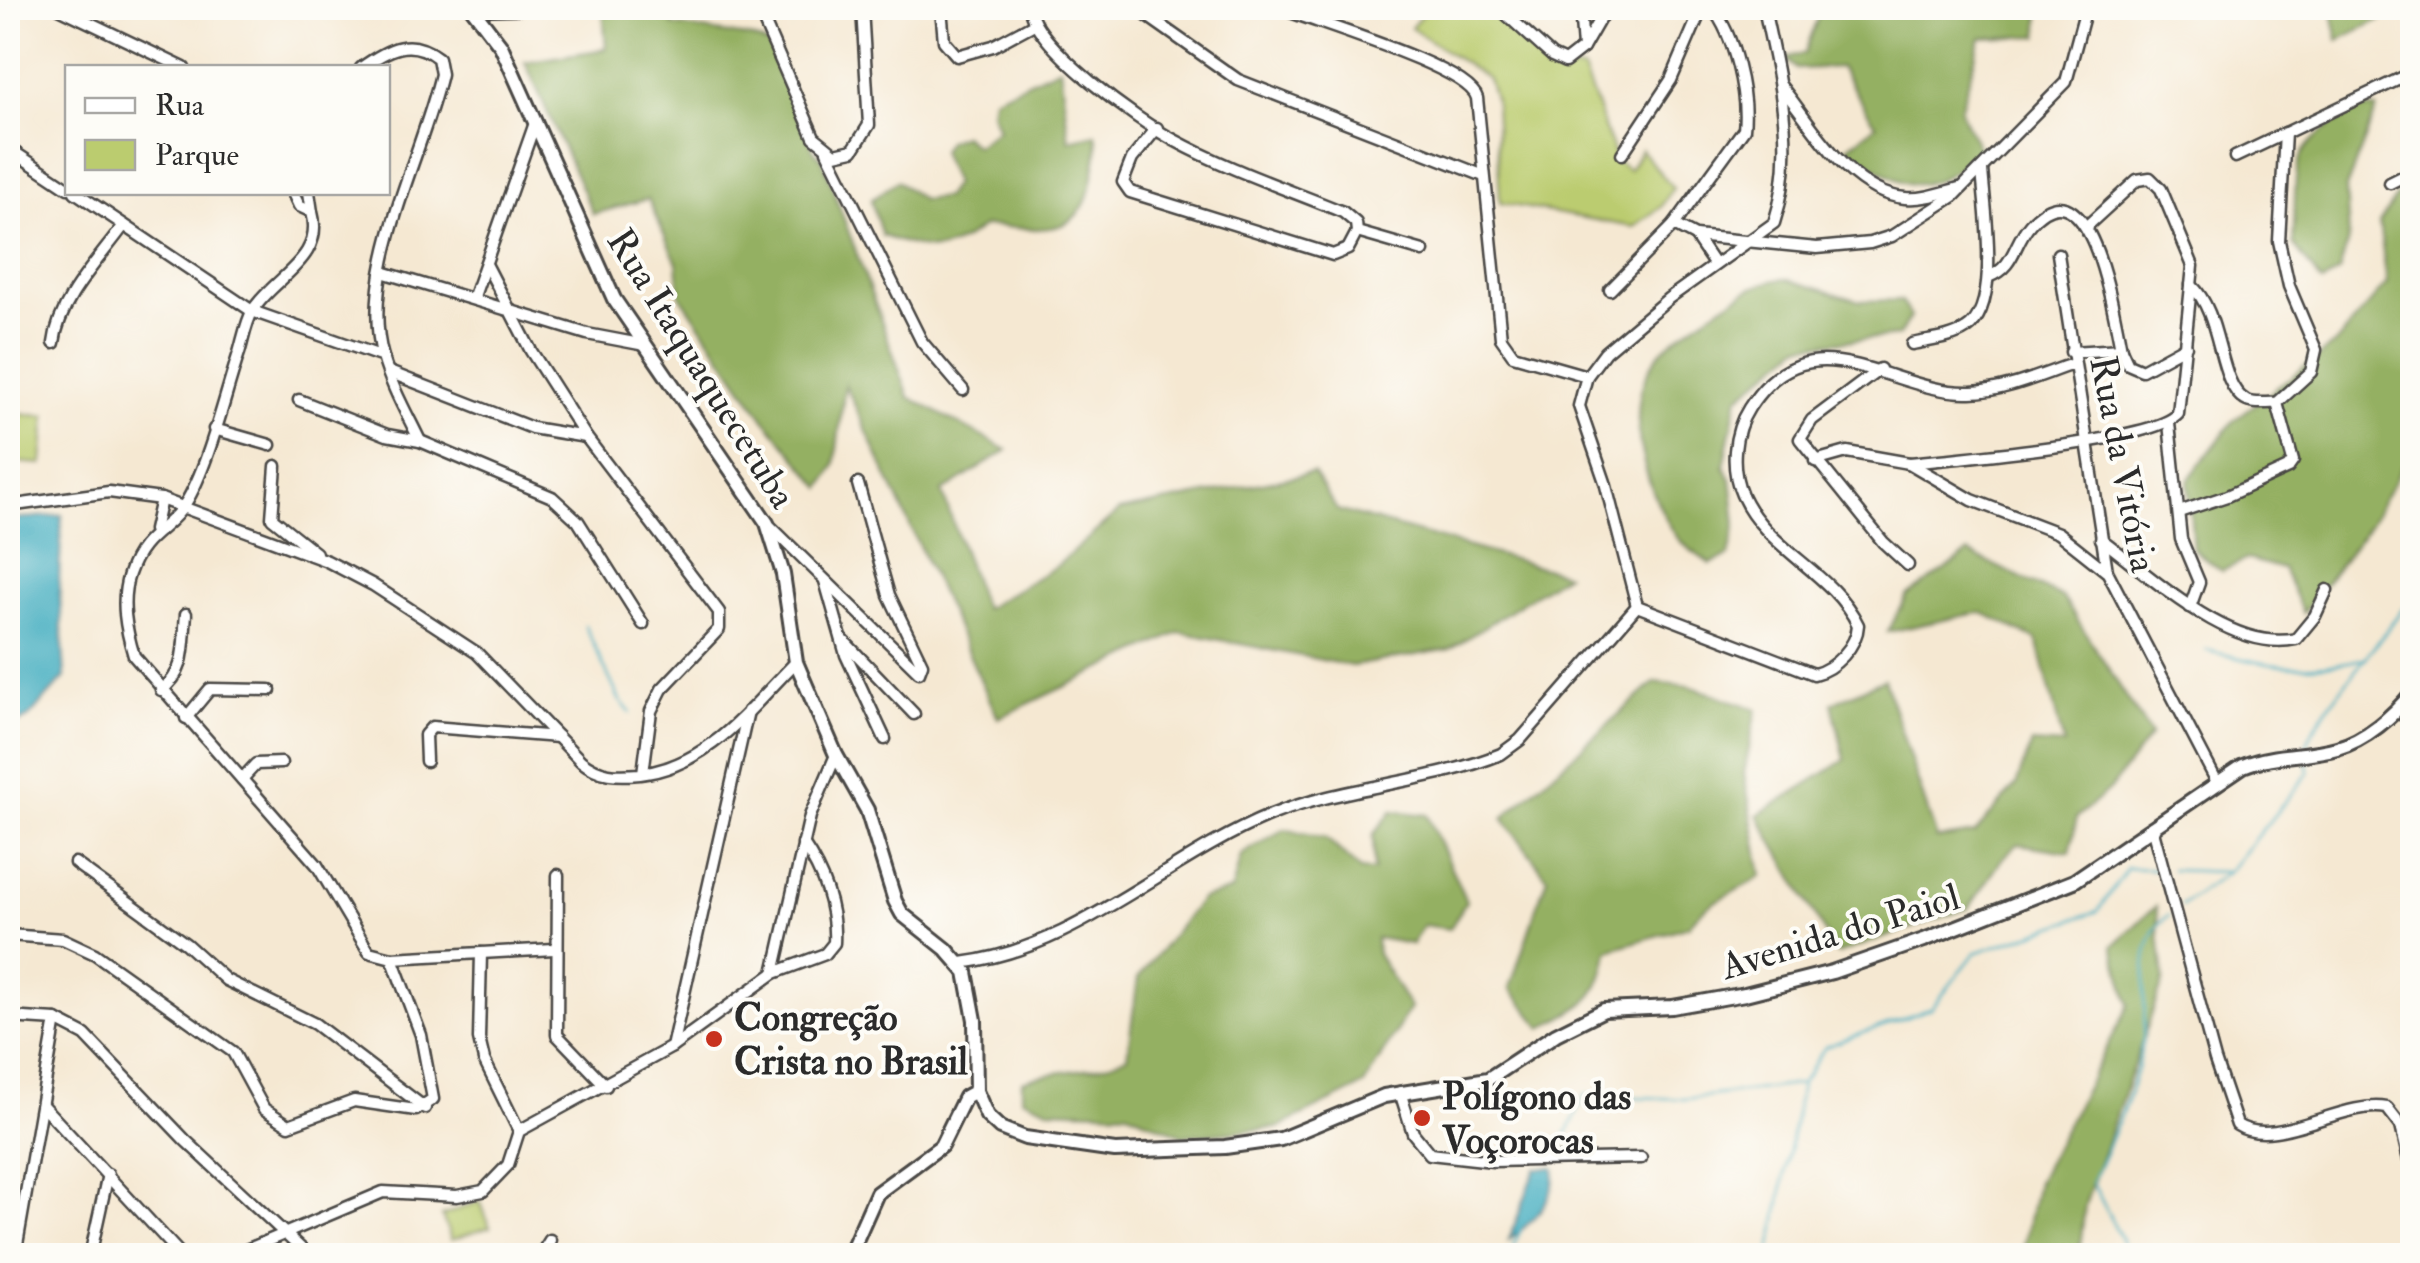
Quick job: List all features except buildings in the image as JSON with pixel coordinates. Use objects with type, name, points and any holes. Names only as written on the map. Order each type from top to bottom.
[{"type":"street","points":[[58,8],[178,65]]},
{"type":"street","points":[[474,9],[540,8]]},
{"type":"street","points":[[758,8],[814,137],[827,151],[922,342],[963,390]]},
{"type":"street","points":[[827,151],[854,150],[866,135],[862,8]]},
{"type":"street","points":[[941,8],[944,41],[957,56],[993,46],[1034,24]]},
{"type":"street","points":[[1030,8],[1034,24],[1059,52],[1179,143],[1343,212],[1356,222],[1357,232],[1348,249],[1333,255],[1125,187],[1132,159],[1157,128]]},
{"type":"street","points":[[1136,8],[1238,80],[1484,176]]},
{"type":"street","points":[[1280,8],[1444,69],[1470,84],[1477,98],[1505,348],[1525,359],[1587,376]]},
{"type":"street","points":[[1499,8],[1552,56],[1570,62],[1583,48],[1606,8]]},
{"type":"street","points":[[1580,8],[1583,48]]},
{"type":"street","points":[[1622,154],[1670,80],[1702,8]]},
{"type":"street","points":[[1610,290],[1674,224],[1744,129],[1729,42],[1712,8]]},
{"type":"street","points":[[1636,606],[1605,482],[1578,406],[1587,376],[1605,352],[1714,264],[1774,223],[1787,161],[1780,84],[1764,8]]},
{"type":"street","points":[[1695,236],[1753,238],[1817,248],[1870,243],[1917,221],[1982,169],[2066,82],[2086,8]]},
{"type":"street","name":"Rua Itaquaquecetuba","points":[[474,9],[501,46],[594,262],[644,346],[767,523],[783,574],[796,662],[836,754],[867,810],[902,914],[961,962]]},
{"type":"street","points":[[366,65],[401,45],[414,44],[438,58],[441,74],[382,272],[382,357],[420,441]]},
{"type":"street","points":[[2235,157],[2412,72]]},
{"type":"street","points":[[1780,84],[1846,166],[1878,190],[1906,198],[1962,187]]},
{"type":"street","points":[[473,299],[535,123]]},
{"type":"street","points":[[2192,285],[2210,308],[2221,356],[2244,400],[2277,402],[2311,372],[2316,350],[2289,286],[2278,242],[2285,133]]},
{"type":"street","points":[[8,148],[65,186]]},
{"type":"street","points":[[1912,344],[1954,334],[1974,322],[1981,312],[1988,276],[1982,169]]},
{"type":"street","points":[[2390,184],[2412,172]]},
{"type":"street","points":[[1816,461],[1847,452],[1909,463],[2085,440],[2170,422],[2182,406],[2192,285],[2190,252],[2161,189],[2150,178],[2137,180],[2088,225]]},
{"type":"street","points":[[79,195],[252,311],[382,357]]},
{"type":"street","points":[[294,195],[299,206],[312,212]]},
{"type":"street","points":[[309,195],[316,226],[301,261],[252,311],[185,506],[154,532],[137,554],[128,578],[126,629],[134,656],[317,865],[362,945],[376,956],[554,950]]},
{"type":"street","points":[[1988,276],[2010,263],[2027,227],[2047,211],[2070,210],[2088,225],[2128,364],[2137,370],[2186,346]]},
{"type":"street","points":[[1674,224],[1695,236],[1714,264]]},
{"type":"street","points":[[54,343],[56,328],[72,297],[124,225]]},
{"type":"street","points":[[1357,232],[1422,250]]},
{"type":"street","name":"Rua da Vitória","points":[[2058,254],[2107,572],[2217,782]]},
{"type":"street","points":[[486,264],[530,351],[586,437],[719,612],[719,630],[672,674],[656,700],[643,774]]},
{"type":"street","points":[[382,272],[588,334],[644,346]]},
{"type":"street","points":[[1636,606],[1814,674],[1843,655],[1858,632],[1854,617],[1830,587],[1772,538],[1744,499],[1734,462],[1743,418],[1773,379],[1828,360],[1880,370],[1952,392],[1970,392],[2004,387],[2072,358],[2122,349]]},
{"type":"street","points":[[1880,370],[1834,402],[1802,434],[1801,442],[1883,542],[1908,565]]},
{"type":"street","points":[[388,372],[532,428],[586,437]]},
{"type":"street","points":[[299,400],[387,435],[420,441],[539,489],[565,506],[643,624]]},
{"type":"street","points":[[2179,512],[2227,496],[2292,464],[2277,402]]},
{"type":"street","points":[[2170,422],[2181,539],[2198,582],[2190,607]]},
{"type":"street","points":[[214,429],[270,445]]},
{"type":"street","points":[[1909,463],[1972,500],[2058,533],[2107,572]]},
{"type":"street","points":[[276,466],[274,522],[326,561]]},
{"type":"street","points":[[767,523],[914,671],[921,670],[922,664],[889,596],[858,484]]},
{"type":"street","points":[[8,506],[108,492],[161,499],[326,561],[373,585],[477,653],[558,737],[601,774],[668,770],[703,753],[796,662]]},
{"type":"street","points":[[154,532],[161,499]]},
{"type":"street","points":[[2100,538],[2190,607],[2228,628],[2282,642],[2305,630],[2327,590]]},
{"type":"street","points":[[783,574],[804,557]]},
{"type":"street","points":[[825,580],[841,639],[884,739]]},
{"type":"street","points":[[850,1256],[876,1193],[941,1146],[964,1097],[976,1091],[975,1020],[961,962],[1049,941],[1198,851],[1274,814],[1501,754],[1548,711],[1636,606]]},
{"type":"street","points":[[161,690],[180,670],[186,614]]},
{"type":"street","points":[[841,639],[914,714]]},
{"type":"street","points":[[186,718],[210,689],[270,690]]},
{"type":"street","name":"Avenida do Paiol","points":[[976,1091],[986,1116],[1012,1135],[1146,1153],[1281,1138],[1349,1108],[1400,1092],[1488,1079],[1556,1034],[1604,1010],[1730,998],[1832,972],[2074,881],[2217,782],[2258,760],[2336,748],[2366,736],[2412,693]]},
{"type":"street","points":[[672,1047],[748,710]]},
{"type":"street","points":[[426,761],[425,735],[432,727],[558,737]]},
{"type":"street","points":[[774,973],[804,844],[836,754]]},
{"type":"street","points":[[242,779],[256,764],[281,763]]},
{"type":"street","points":[[2152,827],[2214,1060],[2238,1125],[2262,1132],[2368,1106],[2387,1108],[2401,1126],[2412,1173]]},
{"type":"street","points":[[232,1256],[383,1192],[457,1196],[483,1191],[508,1165],[519,1132],[672,1047],[774,973],[825,954],[834,942],[824,882],[804,844]]},
{"type":"street","points":[[75,863],[163,926],[226,980],[315,1024],[425,1108]]},
{"type":"street","points":[[558,875],[554,950],[556,1035],[606,1086]]},
{"type":"street","points":[[8,935],[63,939],[95,954],[233,1052],[264,1109],[281,1124],[300,1123],[354,1100],[425,1108]]},
{"type":"street","points":[[480,953],[479,1039],[484,1060],[519,1132]]},
{"type":"street","points":[[392,958],[421,1035],[434,1091],[425,1108]]},
{"type":"street","points":[[8,1017],[56,1020],[100,1049],[284,1236],[309,1256]]},
{"type":"street","points":[[15,1256],[56,1020]]},
{"type":"street","points":[[1400,1092],[1413,1133],[1430,1154],[1492,1162],[1640,1158]]},
{"type":"street","points":[[42,1105],[182,1256]]},
{"type":"street","points":[[90,1256],[108,1174]]},
{"type":"street","points":[[540,1256],[550,1240]]},
{"type":"green space","points":[[603,8],[678,8],[672,25],[753,38],[769,45],[814,151],[822,159],[909,397],[1007,450],[942,492],[984,609],[1058,565],[1119,511],[1313,473],[1337,510],[1566,574],[1450,649],[1352,666],[1180,632],[998,718],[845,384],[835,465],[822,488],[764,419],[680,295],[677,263],[648,199],[593,214],[525,62],[606,49]]},
{"type":"green space","points":[[1427,8],[1489,8],[1555,68],[1583,70],[1617,162],[1629,170],[1641,150],[1673,188],[1661,207],[1633,227],[1500,203],[1495,101],[1488,79],[1411,28]]},
{"type":"green space","points":[[1821,8],[2039,8],[2039,36],[1981,38],[1960,110],[1981,154],[1942,178],[1913,184],[1885,173],[1847,148],[1876,125],[1840,67],[1796,69],[1785,58],[1805,53]]},
{"type":"green space","points":[[2331,8],[2404,8],[2338,40]]},
{"type":"green space","points":[[1060,67],[1069,140],[1096,134],[1097,140],[1092,181],[1086,202],[1076,215],[1050,228],[984,226],[945,248],[925,248],[882,236],[871,200],[897,181],[922,200],[945,197],[954,184],[941,151],[947,141],[963,135],[975,146],[998,129],[991,112],[993,98]]},
{"type":"green space","points":[[2359,109],[2377,109],[2346,188],[2349,237],[2339,272],[2322,283],[2293,244],[2296,176],[2299,162],[2317,136]]},
{"type":"green space","points":[[2412,187],[2412,450],[2367,528],[2303,613],[2283,569],[2247,559],[2222,571],[2193,549],[2188,480],[2234,420],[2335,344],[2387,283],[2379,223],[2400,191]]},
{"type":"green space","points":[[1785,279],[1860,301],[1901,300],[1910,317],[1899,336],[1801,345],[1738,397],[1724,466],[1731,479],[1736,524],[1729,556],[1710,564],[1678,538],[1653,492],[1640,443],[1641,394],[1648,372],[1661,352],[1680,335],[1749,290]]},
{"type":"green space","points":[[18,414],[46,416],[42,464],[14,462]]},
{"type":"green space","points":[[1969,553],[2063,598],[2151,735],[2109,790],[2077,817],[2070,852],[2018,844],[2002,859],[1969,908],[1837,954],[1758,815],[1845,760],[1832,703],[1884,679],[1937,839],[1975,833],[2016,785],[2032,743],[2064,745],[2037,640],[1981,612],[1888,632],[1907,596]]},
{"type":"green space","points":[[1655,682],[1689,686],[1757,709],[1744,773],[1762,876],[1712,903],[1689,926],[1608,950],[1595,991],[1580,1006],[1542,1028],[1510,988],[1547,877],[1503,818]]},
{"type":"green space","points":[[1392,811],[1427,815],[1466,901],[1450,929],[1423,925],[1412,944],[1376,938],[1377,954],[1410,1008],[1364,1085],[1277,1128],[1184,1136],[1128,1112],[1049,1109],[1022,1098],[1022,1081],[1101,1066],[1127,1056],[1138,978],[1201,899],[1232,890],[1241,855],[1284,829],[1326,838],[1360,870],[1374,871],[1373,835]]},
{"type":"green space","points":[[2156,906],[2164,979],[2085,1205],[2079,1255],[2022,1255],[2037,1182],[2129,1005],[2113,946]]},
{"type":"green space","points":[[480,1201],[490,1227],[451,1240],[442,1216]]},
{"type":"water","points":[[62,515],[59,581],[65,677],[29,717],[11,727],[8,519]]},
{"type":"water","points":[[1536,1168],[1554,1168],[1552,1189],[1534,1218],[1509,1240]]},
{"type":"waterway","points":[[2306,750],[2332,701],[2402,609],[2412,604]]},
{"type":"waterway","points":[[585,626],[620,701],[631,713]]},
{"type":"waterway","points":[[2206,650],[2304,667],[2366,658]]},
{"type":"waterway","points":[[2182,905],[2228,872],[2309,772],[2307,758]]},
{"type":"waterway","points":[[1557,1155],[1585,1095],[1685,1099],[1801,1084],[1825,1047],[1932,1008],[1975,953],[2098,911],[2127,868],[2157,869]]},
{"type":"waterway","points":[[2172,870],[2227,872]]},
{"type":"waterway","points":[[2122,1256],[2122,1240],[2092,1182],[2135,1076],[2143,1038],[2147,955],[2158,926],[2169,915]]},
{"type":"waterway","points":[[1770,1256],[1801,1085]]},
{"type":"waterway","points":[[1513,1246],[1521,1230]]},
{"type":"place","name":"Congreção Crista no Brasil","points":[[714,1039]]},
{"type":"place","name":"Polígono das Voçorocas","points":[[1422,1118]]}]
